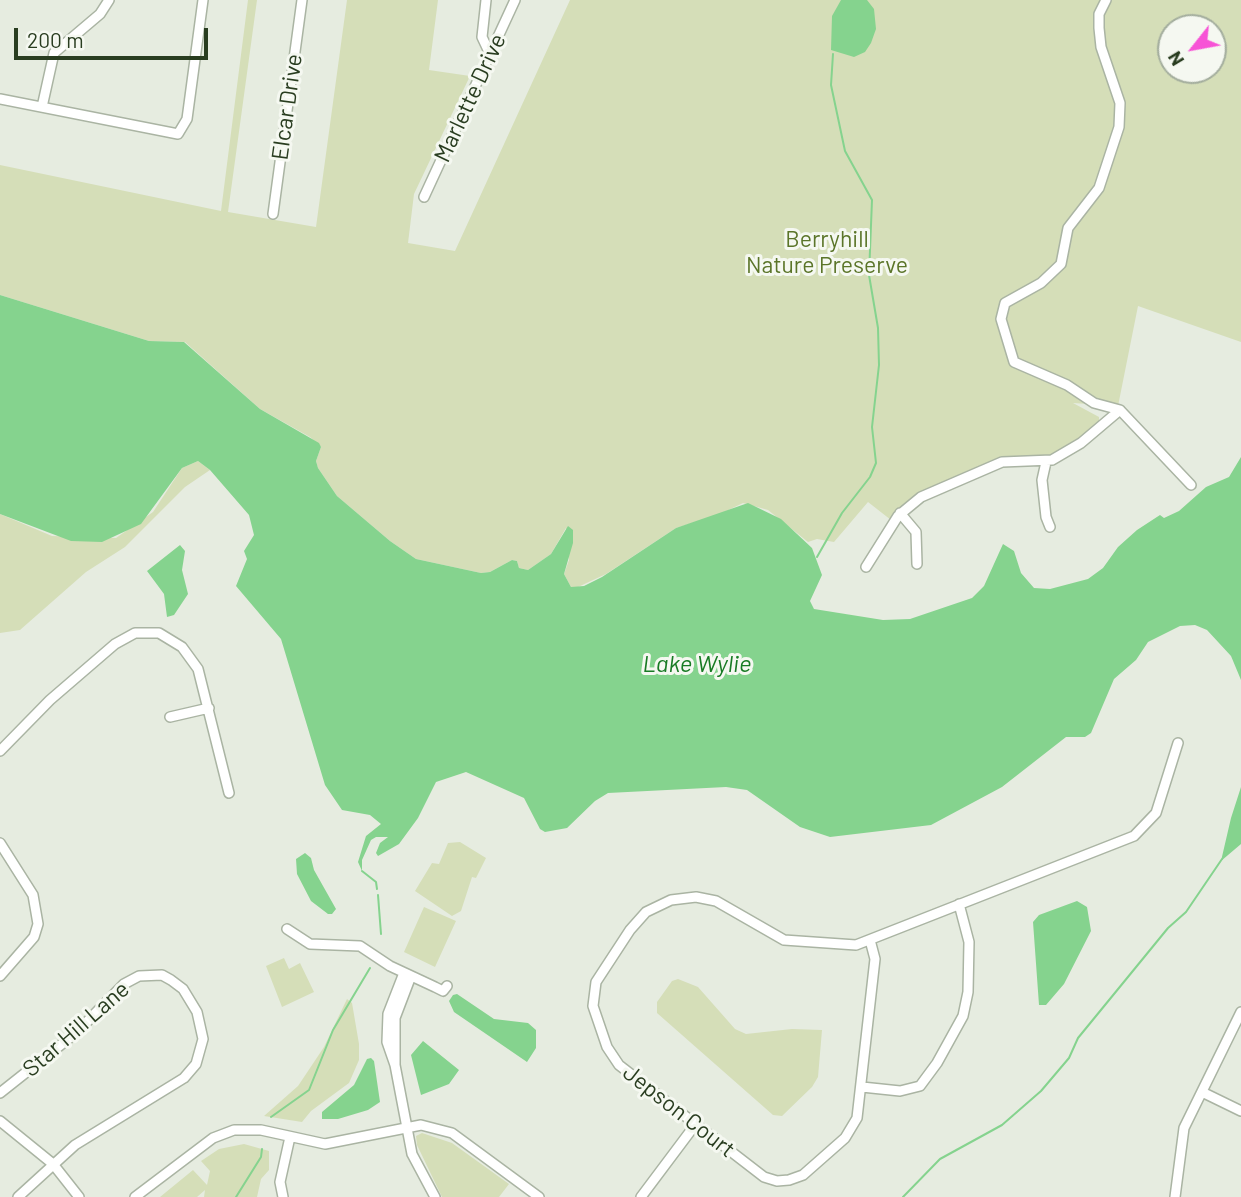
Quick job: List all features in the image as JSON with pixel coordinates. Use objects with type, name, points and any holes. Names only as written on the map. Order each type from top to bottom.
[{"type":"street","points":[[42,107],[54,53],[100,14],[109,0]]},
{"type":"street","points":[[0,99],[173,134],[182,131],[187,118],[203,0]]},
{"type":"street","name":"Elcar Drive","points":[[273,214],[302,0]]},
{"type":"street","points":[[486,0],[482,37],[490,54]]},
{"type":"street","name":"Marlette Drive","points":[[424,197],[515,0]]},
{"type":"street","points":[[1106,0],[1098,19],[1101,47],[1118,96],[1120,121],[1101,182],[1070,223],[1061,264],[1041,283],[1009,299],[1002,307],[1001,315],[1014,362],[1067,385],[1094,403],[1120,410],[1128,422],[1191,485]]},
{"type":"street","points":[[866,567],[900,513],[931,491],[1002,461],[1019,458],[1046,461],[1082,443],[1120,410]]},
{"type":"street","points":[[1046,461],[1042,480],[1046,517],[1050,527]]},
{"type":"street","points":[[900,513],[916,532],[917,564]]},
{"type":"street","points":[[0,751],[50,699],[115,644],[135,633],[159,633],[182,647],[198,669],[229,793]]},
{"type":"street","points":[[170,718],[209,708]]},
{"type":"street","name":"Jepson Court","points":[[870,940],[875,960],[857,1118],[845,1138],[803,1175],[789,1181],[764,1177],[619,1065],[607,1047],[593,1006],[596,982],[635,923],[661,903],[696,897],[723,904],[764,931],[784,940],[856,945],[1134,836],[1156,813],[1178,743]]},
{"type":"street","points":[[0,843],[33,895],[38,924],[34,937],[0,976]]},
{"type":"street","points":[[862,1087],[900,1091],[920,1086],[937,1063],[963,1016],[968,992],[969,943],[959,904]]},
{"type":"street","points":[[287,929],[310,944],[360,946],[408,975],[442,990],[447,986]]},
{"type":"street","name":"Star Hill Lane","points":[[0,1093],[77,1032],[124,984],[139,976],[162,975],[183,989],[201,1025],[203,1040],[196,1064],[175,1086],[75,1144],[18,1197]]},
{"type":"street","points":[[408,975],[396,1018],[395,1065],[412,1154],[435,1197]]},
{"type":"street","points":[[1175,1197],[1184,1128],[1241,1012]]},
{"type":"street","points":[[1202,1092],[1241,1111]]},
{"type":"street","points":[[0,1121],[53,1164],[79,1197]]},
{"type":"street","points":[[641,1197],[695,1125]]},
{"type":"street","points":[[135,1197],[204,1144],[228,1132],[249,1129],[335,1143],[405,1126],[432,1126],[452,1133],[539,1197]]},
{"type":"street","points":[[283,1197],[280,1182],[290,1137]]},
{"type":"green space","name":"Berryhill Nature Preserve","points":[[248,0],[257,0],[228,212],[316,227],[347,0],[438,0],[429,70],[470,76],[414,194],[408,243],[455,251],[570,0],[1241,0],[1241,342],[1138,306],[1118,406],[1073,403],[1099,417],[1099,426],[1050,459],[1011,457],[967,473],[891,520],[868,502],[834,542],[817,539],[808,542],[768,510],[743,503],[718,515],[676,528],[606,574],[578,587],[571,587],[564,574],[569,560],[566,528],[551,554],[528,570],[519,568],[517,561],[512,560],[490,572],[481,573],[416,559],[390,541],[337,496],[318,468],[316,461],[321,447],[310,437],[260,409],[185,342],[149,341],[0,295],[0,165],[221,211]]},
{"type":"green space","points":[[198,461],[210,470],[185,487],[125,547],[86,572],[20,630],[0,633],[0,514],[52,536],[116,538],[153,512],[182,468]]},
{"type":"green space","points":[[460,842],[486,858],[476,878],[472,877],[461,911],[452,916],[415,891],[432,863],[439,864],[448,843]]},
{"type":"green space","points":[[424,907],[456,921],[435,967],[404,952]]},
{"type":"green space","points":[[284,958],[289,969],[300,963],[314,992],[282,1007],[266,966]]},
{"type":"green space","points":[[678,979],[698,987],[735,1029],[746,1034],[792,1029],[822,1030],[818,1077],[812,1087],[782,1116],[773,1115],[657,1013],[657,1002],[672,981]]},
{"type":"green space","points":[[347,999],[352,1003],[359,1044],[359,1060],[349,1083],[311,1111],[302,1122],[264,1116],[298,1086],[324,1047]]},
{"type":"green space","points":[[422,1133],[452,1143],[509,1184],[499,1197],[442,1197],[417,1145],[416,1136]]},
{"type":"green space","points":[[244,1144],[269,1151],[269,1170],[261,1179],[257,1197],[204,1197],[205,1190],[197,1197],[160,1197],[193,1170],[207,1185],[210,1171],[201,1161],[219,1149]]},
{"type":"water","points":[[841,0],[867,0],[874,9],[876,29],[871,43],[865,52],[854,57],[831,50],[832,16]]},
{"type":"water","name":"Lake Wylie","points":[[0,295],[149,341],[184,342],[260,409],[319,443],[321,447],[316,461],[318,468],[337,496],[390,541],[416,559],[481,573],[490,572],[512,560],[517,561],[519,568],[528,570],[551,554],[568,526],[573,530],[573,543],[564,574],[571,587],[584,586],[602,577],[676,528],[748,503],[781,519],[812,548],[822,575],[810,601],[814,609],[883,620],[910,619],[972,598],[984,586],[1003,544],[1014,551],[1021,573],[1034,588],[1050,589],[1088,579],[1103,568],[1118,547],[1137,530],[1160,515],[1164,518],[1179,511],[1206,487],[1229,477],[1241,457],[1241,680],[1231,656],[1207,630],[1195,625],[1180,626],[1148,642],[1136,660],[1114,679],[1091,733],[1085,737],[1066,737],[1002,787],[931,825],[830,837],[800,827],[747,790],[726,787],[608,793],[595,801],[567,828],[545,832],[540,829],[524,798],[466,772],[436,782],[418,818],[399,844],[378,856],[376,853],[380,843],[388,837],[371,840],[362,860],[362,871],[358,862],[366,836],[381,824],[370,815],[342,810],[325,785],[281,639],[236,586],[247,559],[244,551],[254,535],[249,515],[210,470],[198,461],[182,468],[141,524],[102,542],[71,541],[0,514]]},
{"type":"water","points":[[180,545],[185,551],[182,570],[188,594],[174,615],[167,617],[164,594],[147,571]]},
{"type":"water","points":[[1241,787],[1241,844],[1221,861],[1231,818]]},
{"type":"water","points":[[305,853],[311,858],[314,870],[336,909],[332,914],[328,914],[311,901],[297,874],[296,859]]},
{"type":"water","points":[[1077,901],[1087,907],[1091,931],[1064,984],[1046,1005],[1039,1005],[1033,922],[1039,915]]},
{"type":"water","points":[[457,994],[494,1019],[528,1023],[536,1030],[536,1048],[527,1062],[454,1012],[449,1001]]},
{"type":"water","points":[[423,1041],[459,1070],[449,1084],[421,1095],[411,1055]]},
{"type":"water","points":[[367,1059],[374,1061],[380,1102],[368,1110],[338,1119],[322,1119],[322,1112],[354,1085]]},
{"type":"waterway","points":[[817,557],[842,513],[870,477],[876,463],[872,427],[879,365],[878,328],[869,275],[872,200],[845,151],[831,85],[833,54]]},
{"type":"waterway","points":[[903,1197],[940,1159],[1002,1125],[1041,1091],[1069,1058],[1078,1038],[1168,928],[1186,912],[1222,859]]},
{"type":"waterway","points":[[362,871],[376,882],[377,889]]},
{"type":"waterway","points":[[378,895],[381,934]]},
{"type":"waterway","points":[[271,1117],[309,1090],[333,1030],[370,968]]},
{"type":"waterway","points":[[236,1197],[261,1157],[262,1149]]}]
